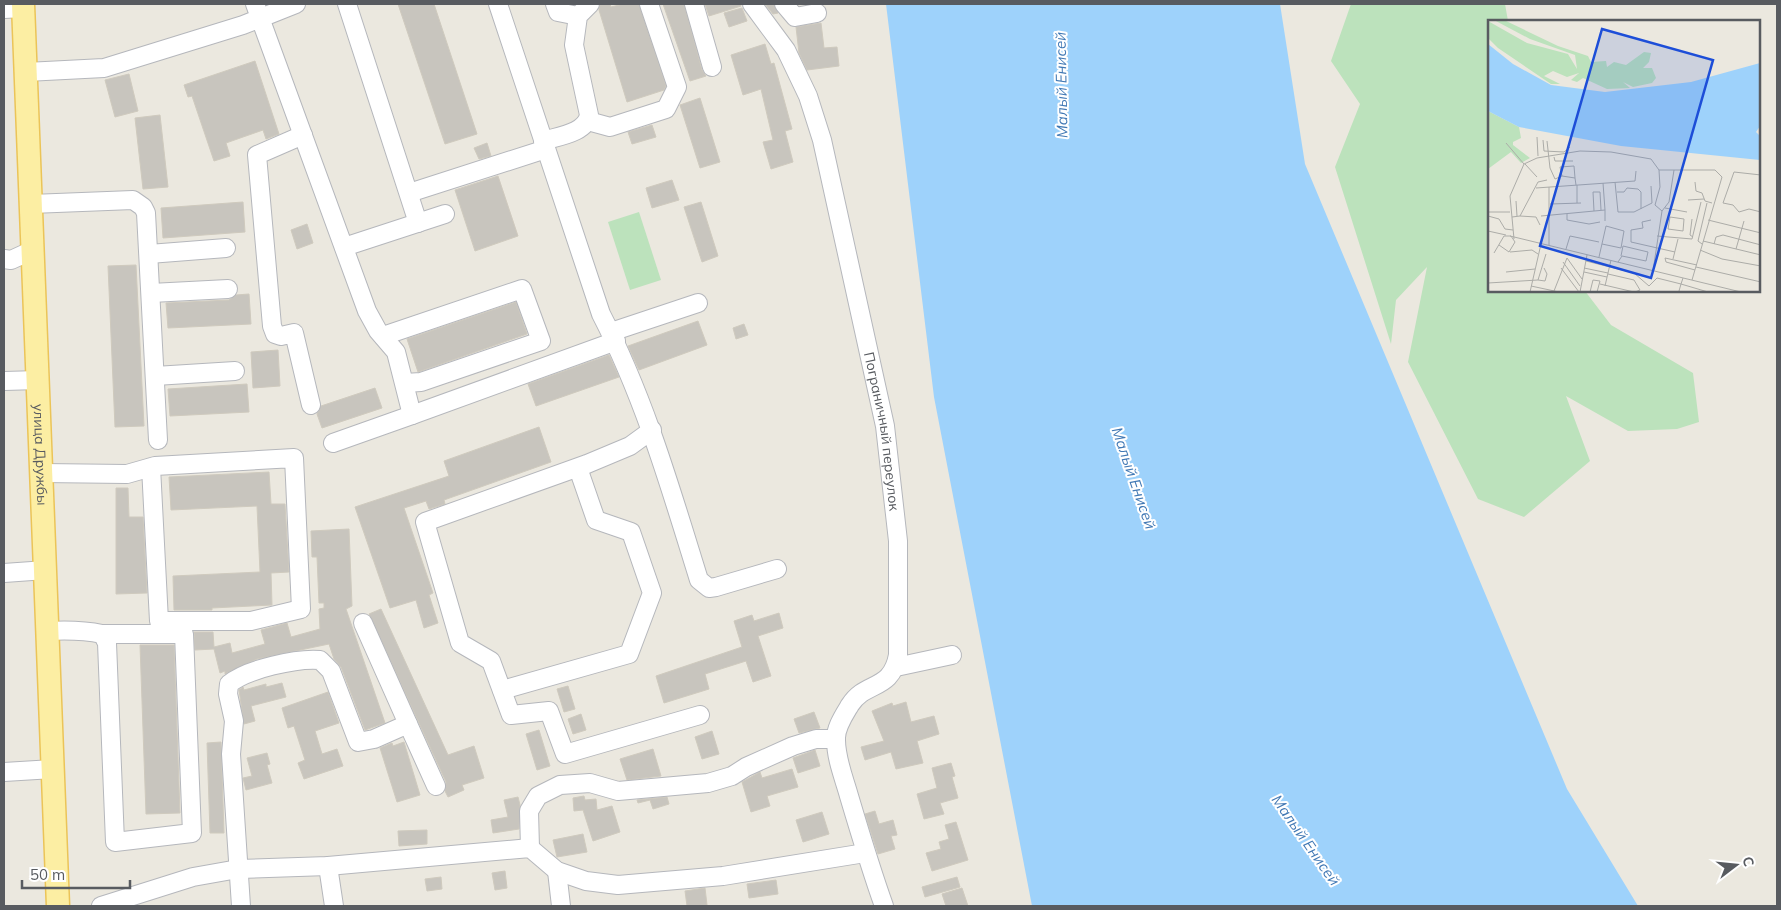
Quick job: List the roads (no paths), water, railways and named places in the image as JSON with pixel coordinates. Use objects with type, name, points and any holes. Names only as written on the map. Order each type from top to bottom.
[{"type":"main road","name":"улица Дружбы","points":[[16,7],[26,72],[58,906]]},
{"type":"street","points":[[26,72],[104,68],[243,25],[258,10],[296,4]]},
{"type":"street","points":[[347,4],[418,223]]},
{"type":"street","points":[[498,4],[602,314],[652,430],[703,585],[709,588],[716,588],[777,569]]},
{"type":"street","points":[[409,193],[545,145],[581,128],[588,121],[589,115],[574,45],[584,10],[558,12],[555,4]]},
{"type":"street","points":[[588,121],[610,127],[666,109],[677,87],[649,4]]},
{"type":"street","points":[[694,4],[712,67]]},
{"type":"street","name":"Пограничный переулок","points":[[752,4],[786,50],[808,96],[822,140],[868,346],[885,426],[898,540],[896,667]]},
{"type":"street","points":[[784,4],[795,17],[818,13]]},
{"type":"street","points":[[258,10],[367,310],[383,336],[396,352],[412,415]]},
{"type":"street","points":[[303,135],[257,155],[272,326],[275,334],[282,336],[294,333],[311,405]]},
{"type":"street","points":[[31,204],[133,200],[143,207],[146,213],[149,254],[158,440]]},
{"type":"street","points":[[344,247],[445,214]]},
{"type":"street","points":[[149,254],[226,248]]},
{"type":"street","points":[[4,260],[11,260],[33,250]]},
{"type":"street","points":[[151,293],[228,289]]},
{"type":"street","points":[[383,336],[522,289],[541,341],[421,382],[405,383]]},
{"type":"street","points":[[333,443],[412,415],[698,303]]},
{"type":"street","points":[[155,376],[235,371]]},
{"type":"street","points":[[4,381],[39,380]]},
{"type":"street","points":[[652,430],[630,446],[578,468],[425,522],[460,643],[491,661],[511,715],[549,711],[565,754],[700,714]]},
{"type":"street","points":[[42,473],[127,474],[151,467],[294,458],[301,609],[251,621],[159,621],[151,467]]},
{"type":"street","points":[[502,690],[629,654],[644,619],[652,593],[631,532],[596,520],[578,468]]},
{"type":"street","points":[[4,574],[46,570]]},
{"type":"street","points":[[363,623],[436,786]]},
{"type":"street","points":[[48,631],[76,629],[102,634],[184,634],[192,833],[115,842],[108,656],[102,634]]},
{"type":"street","points":[[884,906],[865,853],[840,762],[836,739],[839,726],[853,701],[889,677],[896,667],[952,655]]},
{"type":"street","points":[[241,906],[230,754],[234,721],[228,694],[229,684],[238,676],[305,659],[320,660],[331,671],[358,742],[374,739],[408,724]]},
{"type":"street","points":[[530,848],[529,811],[538,796],[560,786],[590,783],[618,791],[708,783],[732,776],[746,767],[793,746],[816,739],[836,739]]},
{"type":"street","points":[[4,763],[4,773],[53,769]]},
{"type":"street","points":[[101,906],[193,877],[238,869],[328,866],[530,848],[557,871],[586,882],[618,885],[723,876],[865,853]]},
{"type":"street","points":[[328,866],[334,906]]},
{"type":"street","points":[[557,871],[561,906]]},
{"type":"water","name":"Малый Енисей","points":[[886,4],[1280,4],[1305,164],[1567,789],[1638,906],[1032,906],[934,397]]}]
